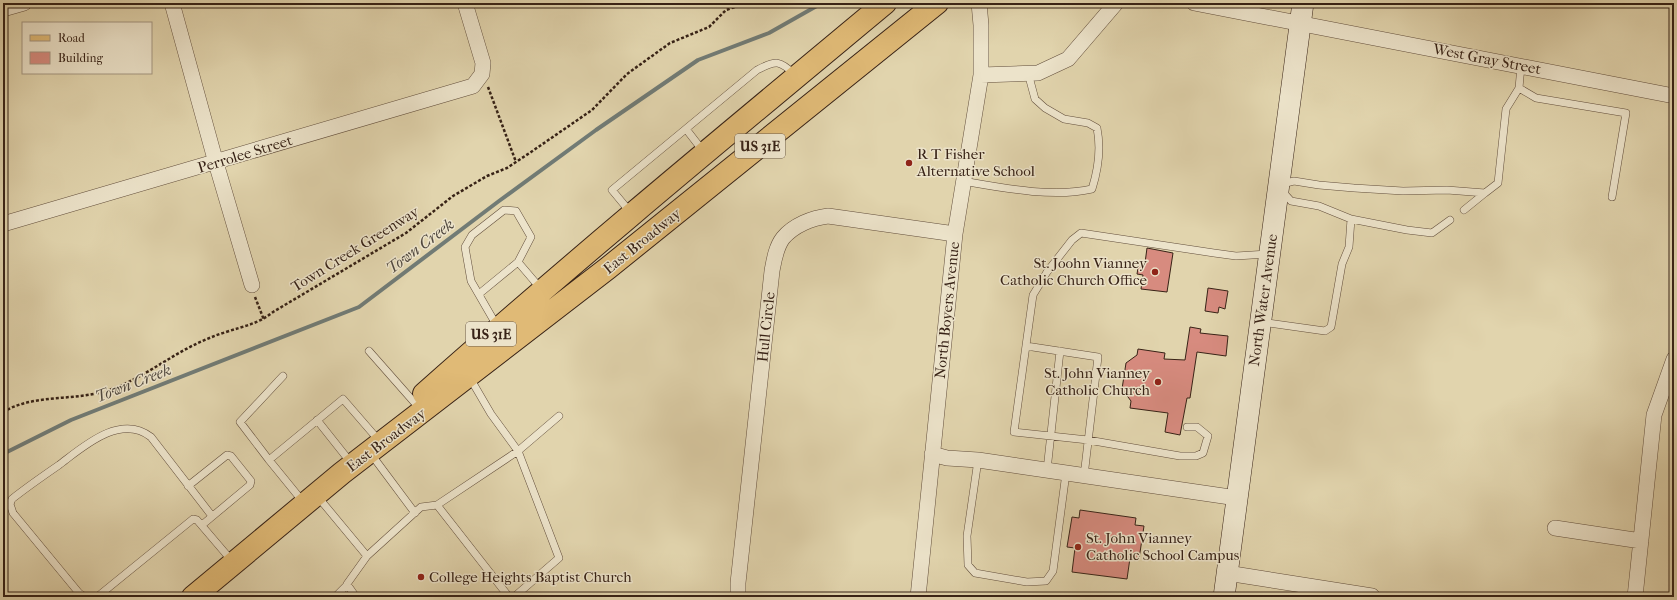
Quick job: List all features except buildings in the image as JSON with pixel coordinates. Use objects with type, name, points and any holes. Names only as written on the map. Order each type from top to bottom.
[{"type":"main road","name":"East Broadway","points":[[360,453],[469,376],[550,299],[632,214],[885,3]]},
{"type":"main road","name":"East Broadway","points":[[193,597],[311,500],[414,402],[498,328],[550,299],[938,3]]},
{"type":"main road","name":"North Water Avenue","points":[[1224,597],[1301,13]]},
{"type":"street","points":[[3,9],[24,3]]},
{"type":"street","points":[[172,3],[216,163],[252,285]]},
{"type":"street","points":[[465,3],[483,63],[482,74]]},
{"type":"street","name":"North Boyers Avenue","points":[[918,597],[955,234],[981,75],[981,25],[979,3]]},
{"type":"street","points":[[981,75],[1038,73],[1068,59],[1116,3]]},
{"type":"street","name":"West Gray Street","points":[[1194,3],[1301,13],[1521,66],[1674,96]]},
{"type":"street","name":"Perrolee Street","points":[[3,224],[216,163],[473,86],[482,74]]},
{"type":"street","name":"Hull Circle","points":[[738,597],[738,583],[772,271],[776,254],[783,238],[799,225],[814,218],[828,216],[955,234]]},
{"type":"street","points":[[1635,597],[1654,415],[1674,359]]},
{"type":"street","points":[[932,454],[947,458],[978,460],[1236,498]]},
{"type":"street","points":[[1555,528],[1640,541]]},
{"type":"street","points":[[1227,574],[1372,596]]},
{"type":"lane","points":[[632,214],[612,190],[757,70],[774,63],[784,64],[796,77]]},
{"type":"lane","points":[[1464,210],[1498,183],[1506,109],[1519,88],[1521,66]]},
{"type":"lane","points":[[963,181],[1055,193],[1081,192],[1092,189],[1095,180],[1100,142],[1097,128],[1088,123],[1064,119],[1045,108],[1035,99],[1028,74]]},
{"type":"lane","points":[[1519,88],[1536,98],[1626,113],[1612,197]]},
{"type":"lane","points":[[686,129],[705,153]]},
{"type":"lane","points":[[1450,220],[1432,233],[1407,230],[1351,219],[1319,206],[1291,201],[1277,186],[1294,180],[1319,185],[1403,191],[1447,190],[1485,193]]},
{"type":"lane","points":[[479,294],[518,262],[532,237],[516,211],[504,210],[472,235],[465,247],[471,281],[498,328]]},
{"type":"lane","points":[[1260,322],[1325,331],[1331,327],[1342,264],[1349,247],[1351,219]]},
{"type":"lane","points":[[1187,427],[1197,427],[1208,436],[1203,453],[1196,456],[1180,456],[1088,440],[1014,432],[1033,295],[1047,272],[1072,240],[1081,233],[1236,256],[1269,254]]},
{"type":"lane","points":[[518,262],[550,299]]},
{"type":"lane","points":[[1026,346],[1098,357],[1084,476]]},
{"type":"lane","points":[[369,351],[414,402]]},
{"type":"lane","points":[[1047,470],[1060,351]]},
{"type":"lane","points":[[283,376],[240,422],[269,460],[367,556]]},
{"type":"lane","points":[[469,376],[491,414],[518,451],[559,558],[514,597]]},
{"type":"lane","points":[[269,460],[343,399],[360,453]]},
{"type":"lane","points":[[336,597],[347,585],[367,556],[421,508],[437,505],[518,451],[559,416]]},
{"type":"lane","points":[[317,420],[360,453],[415,513]]},
{"type":"lane","points":[[85,597],[79,593],[13,513],[10,504],[12,499],[96,438],[120,429],[140,431],[151,437],[212,516]]},
{"type":"lane","points":[[188,486],[227,455],[231,456],[251,483],[202,525]]},
{"type":"lane","points":[[978,460],[967,536],[968,565],[975,573],[1027,582],[1046,581],[1053,571],[1066,473]]},
{"type":"lane","points":[[437,505],[509,597]]},
{"type":"lane","points":[[97,597],[193,519],[198,520],[234,563]]},
{"type":"lane","points":[[347,585],[356,597]]},
{"type":"path","name":"Town Creek Greenway","points":[[3,412],[12,406],[107,391],[121,385],[198,343],[225,332],[264,320],[273,312],[406,233],[453,196],[487,176],[507,168],[516,162],[592,110],[627,74],[670,43],[710,27],[726,10],[747,3]]},
{"type":"path","points":[[482,74],[492,94],[516,162]]},
{"type":"path","points":[[252,285],[261,316],[264,320]]},
{"type":"waterway","name":"Town Creek","points":[[3,455],[71,420],[359,307],[596,130],[698,60],[769,33],[822,3]]},
{"type":"place","name":"R T Fisher Alternative School","points":[[909,163]]},
{"type":"place","name":"St. Joohn Vianney Catholic Church Office","points":[[1155,272]]},
{"type":"place","name":"St. John Vianney Catholic Church","points":[[1158,382]]},
{"type":"place","name":"St. John Vianney Catholic School Campus","points":[[1078,547]]},
{"type":"place","name":"College Heights Baptist Church","points":[[421,577]]}]
